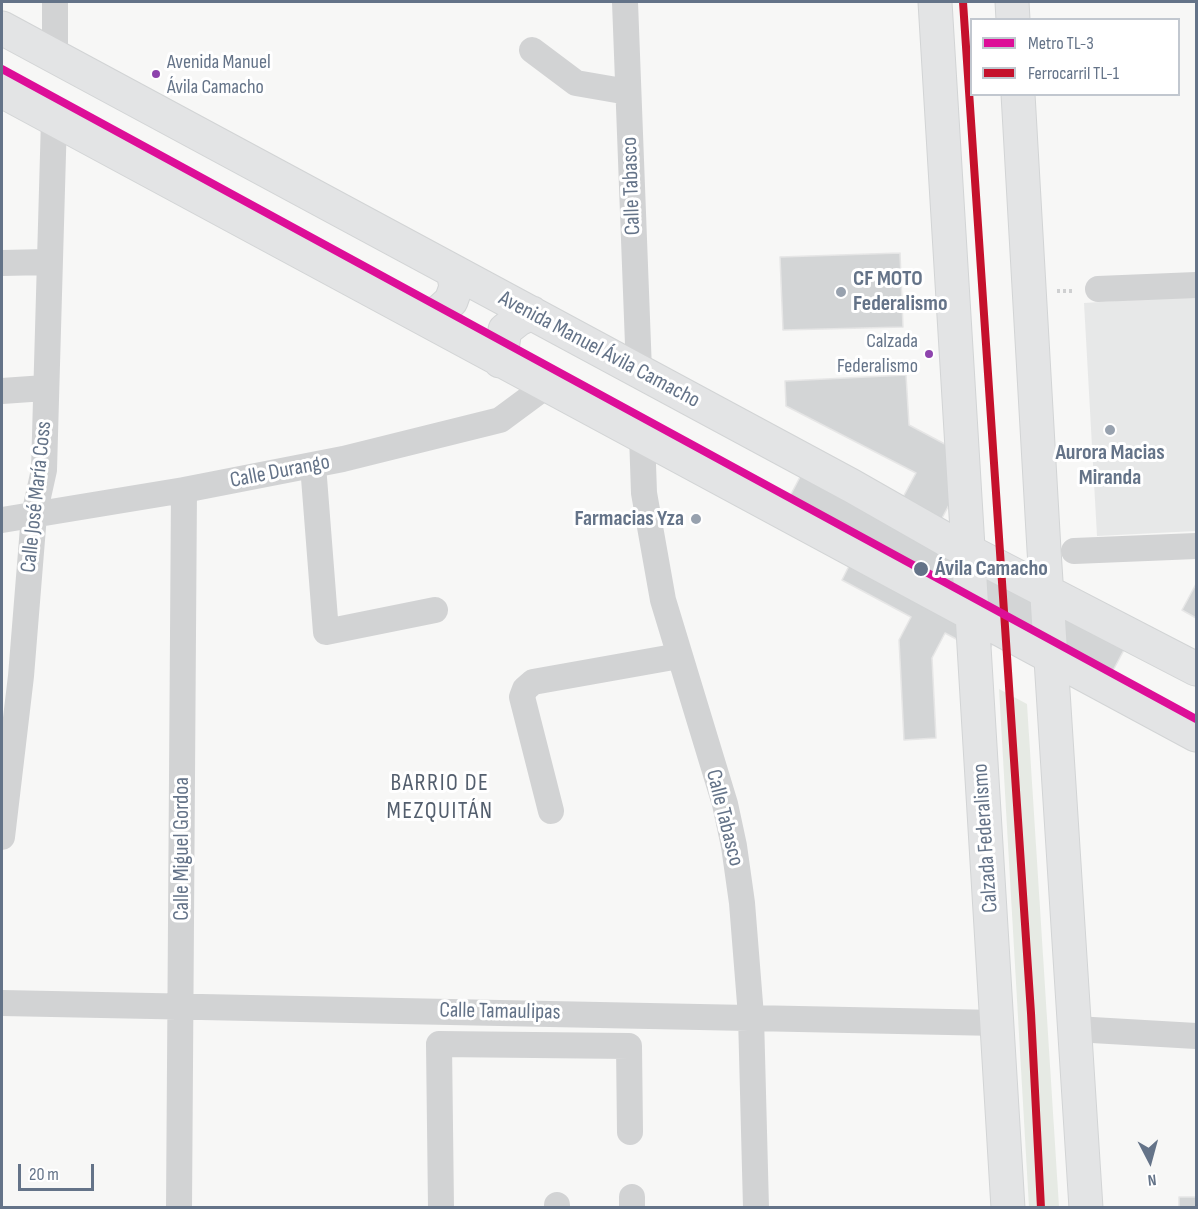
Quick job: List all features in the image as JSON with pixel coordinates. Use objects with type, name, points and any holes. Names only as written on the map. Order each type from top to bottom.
[{"type":"main road","name":"Calzada Federalismo","points":[[935,2],[1008,1208]]},
{"type":"main road","points":[[1012,2],[1014,18]]},
{"type":"main road","name":"Avenida Manuel Ávila Camacho","points":[[2,28],[969,549],[1197,669]]},
{"type":"main road","points":[[2,91],[1197,735]]},
{"type":"main road","points":[[1018,96],[1046,590],[1086,1208]]},
{"type":"main road","points":[[422,317],[439,312],[451,301],[456,287],[453,271]]},
{"type":"main road","points":[[500,361],[504,330],[532,313]]},
{"type":"street","points":[[55,2],[55,57]]},
{"type":"street","name":"Calle Tabasco","points":[[626,2],[639,371]]},
{"type":"street","points":[[532,50],[576,82],[628,92]]},
{"type":"street","name":"Calle José María Coss","points":[[2,837],[21,676],[34,515],[44,470],[48,262],[54,120]]},
{"type":"street","points":[[2,263],[48,262]]},
{"type":"street","points":[[1098,290],[1197,285]]},
{"type":"street","name":"Calle Durango","points":[[2,520],[184,490],[313,465],[500,420],[546,386]]},
{"type":"street","points":[[2,391],[45,388]]},
{"type":"street","name":"Calle Tabasco","points":[[642,435],[644,493],[663,600],[725,804],[734,846],[751,1016],[756,1208]]},
{"type":"street","points":[[313,465],[326,633],[435,610]]},
{"type":"street","name":"Calle Miguel Gordoa","points":[[179,1208],[184,490]]},
{"type":"street","points":[[1074,551],[1197,546]]},
{"type":"street","points":[[551,811],[522,697],[525,689],[533,682],[679,656]]},
{"type":"street","name":"Calle Tamaulipas","points":[[2,1003],[751,1016],[998,1023]]},
{"type":"street","points":[[1075,1029],[1197,1036]]},
{"type":"street","points":[[441,1208],[439,1044],[628,1046],[630,1132]]},
{"type":"path","points":[[1029,292],[1098,290]]},
{"type":"shaded area","points":[[1196,296],[1196,531],[1097,536],[1084,303]]},
{"type":"shaded area","points":[[999,689],[1027,704],[1059,1207],[1029,1207]]},
{"type":"building","name":"CF MOTO Federalismo","points":[[900,253],[903,327],[783,330],[780,257]]},
{"type":"building","name":"Ávila Camacho","points":[[906,375],[909,425],[973,459],[939,524],[1133,633],[1101,693],[996,638],[986,655],[945,633],[932,658],[936,738],[904,740],[899,640],[911,617],[842,580],[853,558],[778,519],[811,456],[902,499],[916,473],[786,406],[785,381]]},
{"type":"building","points":[[1196,584],[1196,618],[1182,610]]},
{"type":"building","points":[[1179,1197],[1196,1197],[1196,1208],[1179,1208]]},
{"type":"metro line","name":"TL-3","points":[[2,69],[1196,719]]},
{"type":"rail line","name":"TL-1","points":[[963,2],[1031,1013],[1041,1208]]},
{"type":"place","name":"Avenida Manuel Ávila Camacho","points":[[156,74]]},
{"type":"place","name":"CF MOTO Federalismo","points":[[841,292]]},
{"type":"place","name":"Calzada Federalismo","points":[[929,354]]},
{"type":"place","name":"Aurora Macias Miranda","points":[[1110,430]]},
{"type":"place","name":"Farmacias Yza","points":[[696,519]]},
{"type":"place","name":"Ávila Camacho","points":[[921,569]]},
{"type":"district","name":"BARRIO DE MEZQUITÁN","points":[[440,798]]}]
